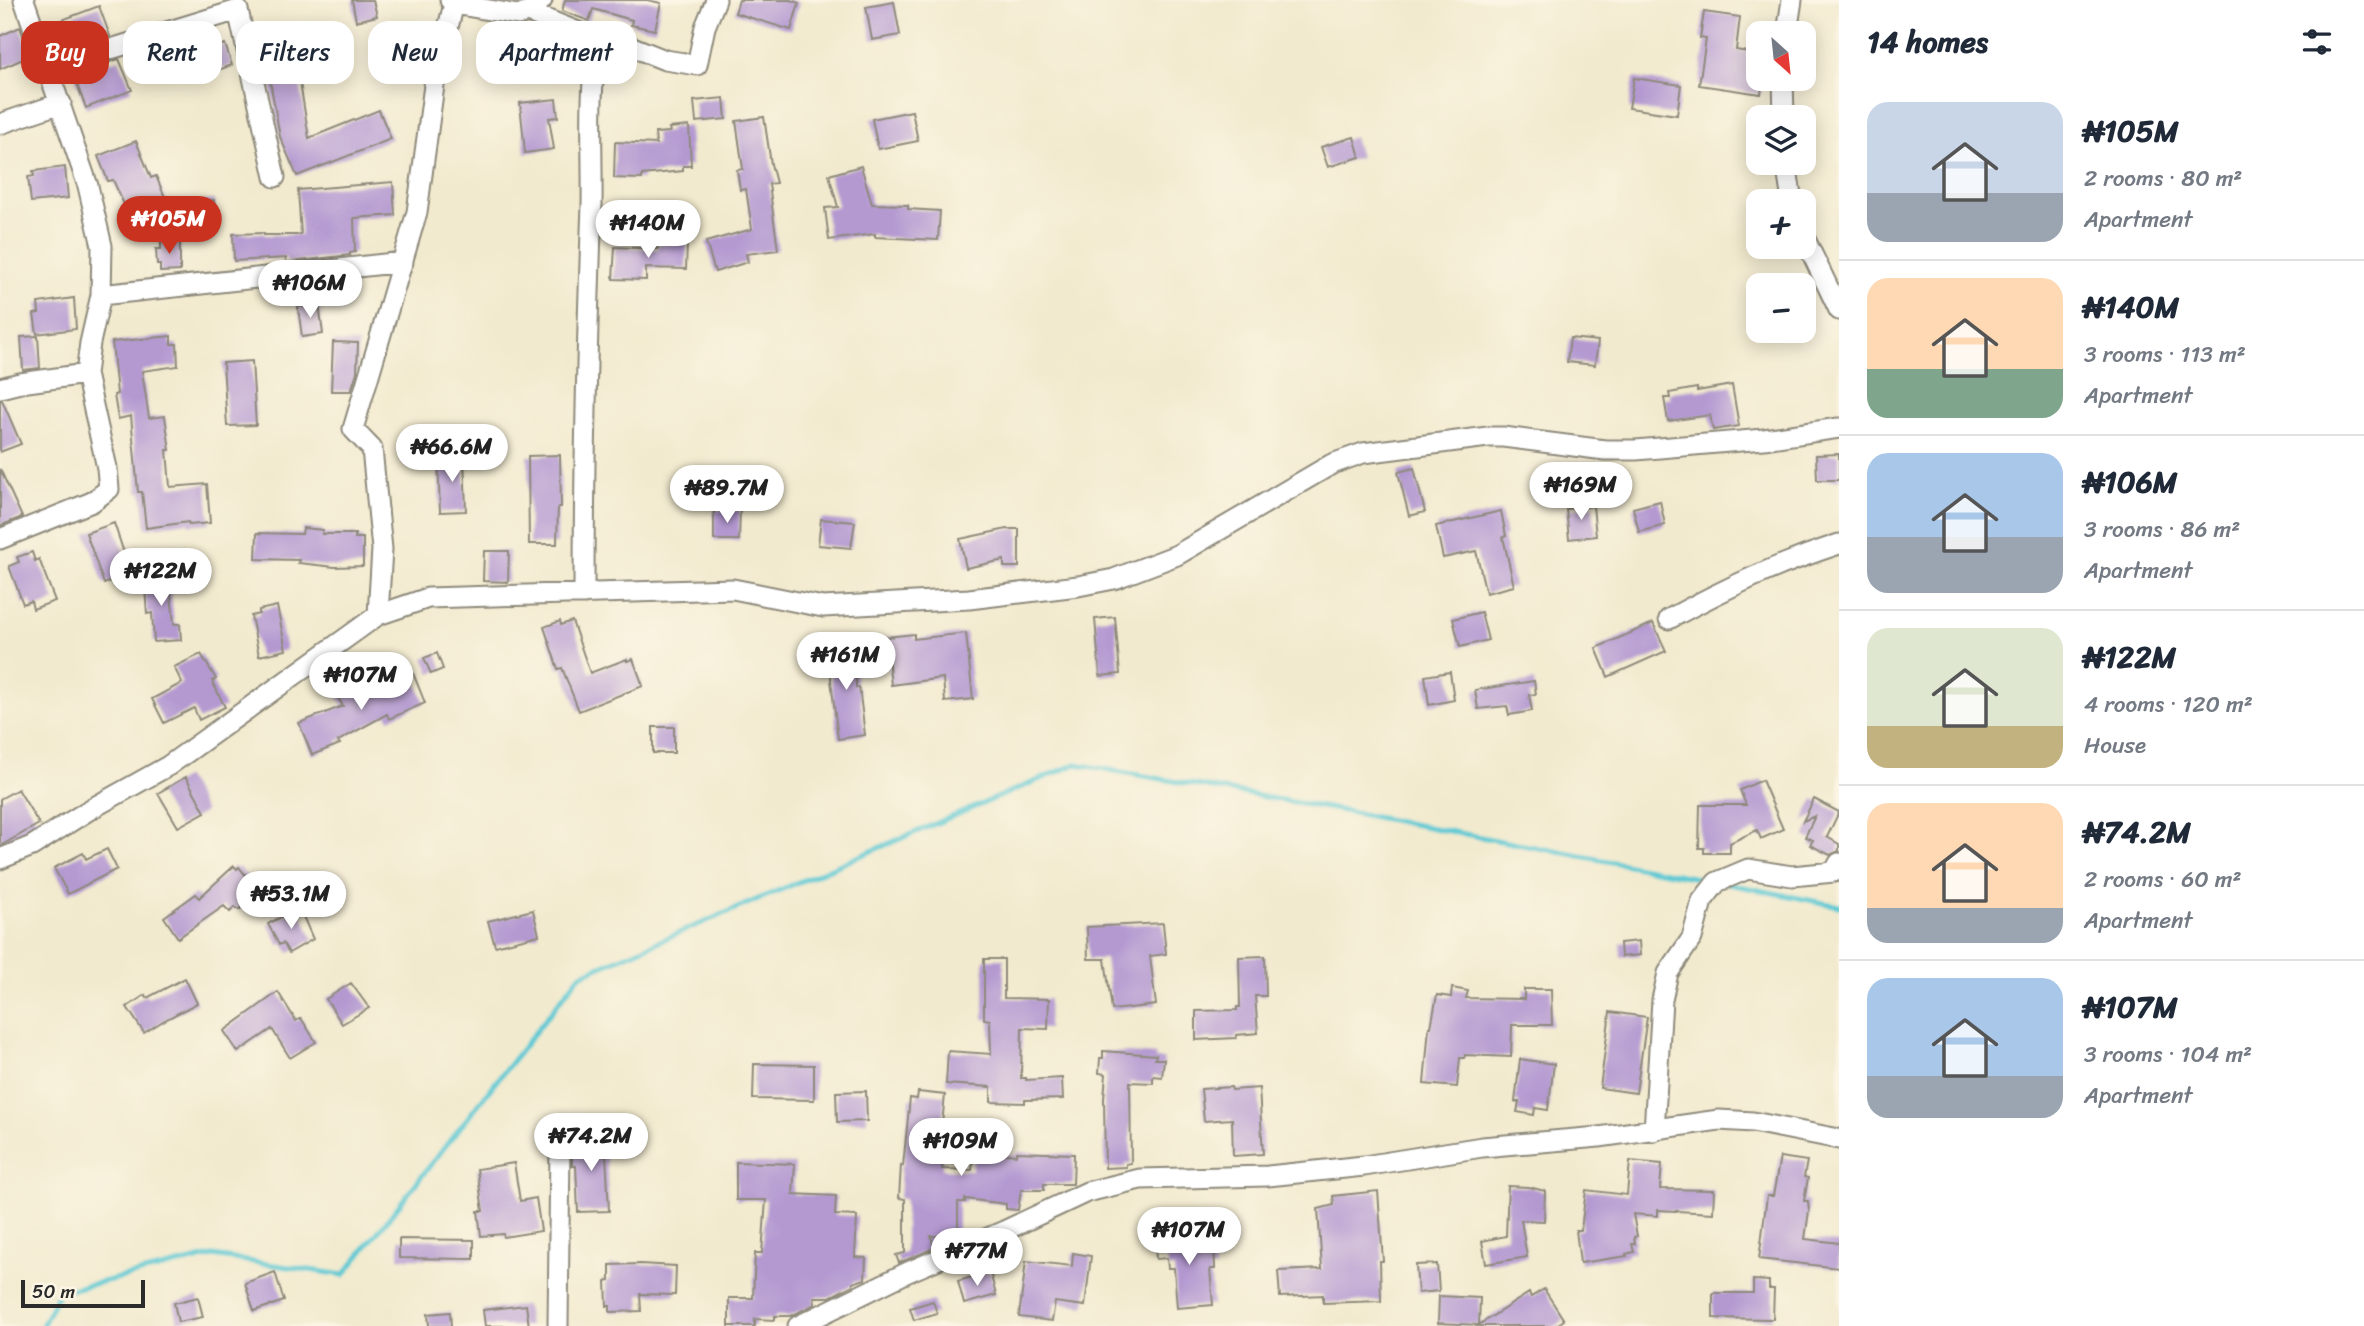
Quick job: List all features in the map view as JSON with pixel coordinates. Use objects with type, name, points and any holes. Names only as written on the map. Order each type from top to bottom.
[{"type":"street","points":[[24,0],[32,21]]},
{"type":"street","points":[[637,49],[665,60],[697,65],[705,27],[716,0]]},
{"type":"street","points":[[1789,21],[1792,0]]},
{"type":"street","points":[[378,615],[382,550],[372,449],[353,429],[417,212],[435,78],[452,2],[518,15],[535,6],[563,21]]},
{"type":"street","points":[[109,50],[238,10],[275,177]]},
{"type":"street","points":[[0,539],[92,502],[109,489],[107,468],[86,374],[101,295],[102,246],[88,186],[54,84]]},
{"type":"street","points":[[584,594],[585,368],[589,317],[592,84]]},
{"type":"street","points":[[0,124],[61,103]]},
{"type":"street","points":[[1815,259],[1839,310]]},
{"type":"street","points":[[101,295],[403,262]]},
{"type":"street","points":[[0,388],[86,374]]},
{"type":"street","points":[[0,859],[32,846],[89,810],[168,766],[378,615],[428,598],[733,589],[823,607],[969,599],[1078,586],[1114,579],[1177,555],[1332,464],[1363,453],[1488,437],[1605,450],[1636,450],[1764,439],[1839,428]]},
{"type":"street","points":[[1669,619],[1726,587],[1791,559],[1839,544]]},
{"type":"street","points":[[1654,1131],[1662,1000],[1668,973],[1692,938],[1702,901],[1717,882],[1748,869],[1792,876],[1834,872],[1839,863]]},
{"type":"street","points":[[798,1326],[908,1272],[1087,1192],[1140,1179],[1268,1176],[1309,1172],[1375,1165],[1482,1147],[1654,1131],[1719,1120],[1753,1122],[1839,1139]]},
{"type":"street","points":[[558,1326],[561,1145]]},
{"type":"building","points":[[352,0],[373,0],[377,16],[356,21]]},
{"type":"building","points":[[565,0],[647,0],[661,3],[655,30],[637,26],[637,21],[593,9],[589,21],[562,11]]},
{"type":"building","points":[[739,0],[791,0],[799,3],[791,30],[735,13]]},
{"type":"building","points":[[894,2],[900,35],[872,40],[866,7]]},
{"type":"building","points":[[99,6],[104,21],[59,21]]},
{"type":"building","points":[[1704,12],[1740,17],[1736,50],[1746,52],[1746,91],[1761,91],[1761,94],[1699,85],[1706,39],[1700,38]]},
{"type":"building","points":[[20,27],[21,60],[0,69],[0,36]]},
{"type":"building","points":[[225,44],[232,65],[222,69],[222,45]]},
{"type":"building","points":[[119,59],[123,69],[123,84],[129,84],[132,90],[86,108],[77,84],[109,84],[109,62]]},
{"type":"building","points":[[1634,78],[1681,85],[1677,115],[1629,108]]},
{"type":"building","points":[[271,84],[300,84],[309,138],[379,110],[391,139],[297,176],[280,137]]},
{"type":"building","points":[[724,98],[726,119],[696,122],[694,101]]},
{"type":"building","points":[[556,99],[558,117],[549,118],[554,149],[525,153],[520,103]]},
{"type":"building","points":[[912,111],[918,141],[878,149],[872,119]]},
{"type":"building","points":[[764,117],[776,183],[769,184],[778,250],[746,254],[748,262],[715,272],[706,242],[752,229],[746,189],[740,190],[737,170],[743,169],[736,121]]},
{"type":"building","points":[[689,126],[691,166],[683,166],[683,171],[642,175],[642,179],[614,178],[615,142],[656,144],[655,133]]},
{"type":"building","points":[[1354,137],[1360,157],[1328,167],[1321,147]]},
{"type":"building","points":[[136,141],[151,178],[156,176],[168,204],[138,217],[133,206],[126,209],[113,180],[108,181],[98,156]]},
{"type":"building","points":[[861,166],[872,204],[908,205],[908,209],[940,211],[938,240],[875,237],[875,234],[829,240],[825,208],[838,207],[829,175]]},
{"type":"building","points":[[65,167],[68,198],[31,202],[28,177],[34,176],[33,171]]},
{"type":"building","points":[[393,182],[395,215],[354,218],[355,252],[350,255],[291,262],[286,262],[286,258],[234,261],[233,234],[301,235],[298,190]]},
{"type":"building","points":[[214,200],[218,233],[186,237],[182,204]]},
{"type":"building","points":[[161,239],[180,239],[180,271],[160,272],[156,249],[161,249]]},
{"type":"building","points":[[658,244],[687,244],[686,269],[646,268],[646,280],[613,279],[615,247],[658,249]]},
{"type":"building","points":[[74,298],[76,329],[37,334],[34,314],[39,313],[38,303]]},
{"type":"building","points":[[319,304],[323,334],[302,337],[298,307]]},
{"type":"building","points":[[38,336],[40,368],[23,370],[21,337]]},
{"type":"building","points":[[171,336],[171,344],[177,344],[178,366],[142,371],[149,418],[165,416],[170,450],[167,450],[170,487],[207,484],[210,523],[189,525],[188,522],[146,528],[142,492],[138,492],[131,416],[118,419],[114,395],[117,394],[112,342]]},
{"type":"building","points":[[1570,338],[1598,341],[1595,365],[1567,362]]},
{"type":"building","points":[[333,342],[358,343],[357,372],[351,391],[331,391]]},
{"type":"building","points":[[252,361],[256,425],[227,426],[223,363]]},
{"type":"building","points":[[1732,385],[1739,426],[1713,430],[1710,415],[1668,421],[1664,398],[1670,398],[1669,393]]},
{"type":"building","points":[[0,400],[21,444],[0,452]]},
{"type":"building","points":[[1839,454],[1839,480],[1817,480],[1816,455]]},
{"type":"building","points":[[560,455],[561,507],[558,507],[557,544],[529,544],[528,456]]},
{"type":"building","points":[[464,456],[466,511],[440,512],[438,457]]},
{"type":"building","points":[[1414,468],[1425,512],[1409,516],[1398,472]]},
{"type":"building","points":[[0,469],[22,517],[0,526]]},
{"type":"building","points":[[1660,501],[1665,525],[1639,532],[1633,508]]},
{"type":"building","points":[[1593,506],[1596,536],[1569,539],[1566,509]]},
{"type":"building","points":[[714,510],[740,510],[739,540],[714,540]]},
{"type":"building","points":[[1501,511],[1506,536],[1503,537],[1514,586],[1486,593],[1476,551],[1443,558],[1436,526]]},
{"type":"building","points":[[821,519],[855,522],[851,548],[818,545]]},
{"type":"building","points":[[114,523],[131,574],[104,584],[86,533]]},
{"type":"building","points":[[303,528],[323,530],[322,534],[355,534],[355,538],[363,538],[363,566],[335,567],[298,563],[299,560],[256,559],[257,533],[302,534]]},
{"type":"building","points":[[1019,529],[1019,567],[1004,567],[1004,560],[966,568],[960,539]]},
{"type":"building","points":[[484,551],[509,551],[508,582],[483,581]]},
{"type":"building","points":[[32,552],[35,561],[39,559],[55,601],[33,609],[31,601],[23,604],[9,566],[19,562],[17,557]]},
{"type":"building","points":[[169,573],[174,624],[180,624],[181,640],[154,642],[152,613],[147,614],[144,575]]},
{"type":"building","points":[[277,606],[286,650],[259,656],[251,616],[259,614],[259,610]]},
{"type":"building","points":[[1481,612],[1488,640],[1460,647],[1453,619]]},
{"type":"building","points":[[1115,617],[1120,674],[1100,676],[1095,619]]},
{"type":"building","points":[[560,621],[561,625],[572,621],[590,673],[633,659],[643,686],[579,711],[562,668],[558,669],[544,627]]},
{"type":"building","points":[[1653,623],[1666,651],[1608,677],[1596,648]]},
{"type":"building","points":[[966,633],[973,699],[945,702],[943,678],[891,685],[886,637],[914,634],[914,639]]},
{"type":"building","points":[[832,644],[857,644],[856,688],[859,687],[865,735],[838,739],[831,680]]},
{"type":"building","points":[[437,653],[443,669],[431,674],[424,658]]},
{"type":"building","points":[[201,654],[216,679],[212,681],[225,707],[199,720],[194,708],[164,723],[152,699],[182,683],[174,667]]},
{"type":"building","points":[[1450,672],[1454,700],[1429,705],[1425,676]]},
{"type":"building","points":[[413,673],[425,703],[389,719],[387,714],[338,741],[340,744],[312,755],[299,723],[343,706],[338,698],[363,685],[367,693]]},
{"type":"building","points":[[1534,681],[1536,694],[1529,695],[1532,711],[1509,715],[1507,706],[1478,709],[1475,690]]},
{"type":"building","points":[[653,727],[674,727],[674,753],[653,753]]},
{"type":"building","points":[[186,777],[205,812],[178,827],[158,793]]},
{"type":"building","points":[[1762,780],[1783,829],[1761,839],[1757,830],[1730,843],[1730,853],[1704,853],[1704,848],[1699,848],[1700,805],[1746,805],[1740,790]]},
{"type":"building","points":[[18,789],[39,824],[0,846],[0,799]]},
{"type":"building","points":[[1814,799],[1839,812],[1827,837],[1839,844],[1839,851],[1830,855],[1810,845],[1813,840],[1805,837],[1815,816],[1803,821]]},
{"type":"building","points":[[107,849],[117,869],[68,894],[54,868],[83,853],[86,859]]},
{"type":"building","points":[[234,866],[237,869],[239,867],[256,888],[246,897],[249,900],[239,910],[235,907],[230,912],[224,906],[178,938],[164,917],[196,894],[199,898]]},
{"type":"building","points":[[294,910],[298,917],[302,914],[313,939],[289,953],[283,943],[279,945],[268,924]]},
{"type":"building","points":[[533,910],[539,935],[495,946],[488,921]]},
{"type":"building","points":[[1163,923],[1166,954],[1150,956],[1156,1005],[1112,1010],[1105,959],[1088,959],[1087,927]]},
{"type":"building","points":[[1639,941],[1640,955],[1621,957],[1620,943]]},
{"type":"building","points":[[1265,956],[1266,996],[1255,996],[1258,1033],[1236,1035],[1236,1038],[1196,1040],[1196,1011],[1237,1010],[1237,1007],[1240,1007],[1239,957]]},
{"type":"building","points":[[984,959],[1004,959],[1004,998],[1049,999],[1048,1029],[1022,1028],[1021,1078],[1062,1078],[1063,1099],[1025,1100],[1025,1103],[991,1102],[991,1087],[946,1084],[948,1051],[991,1054],[990,1020],[984,1019]]},
{"type":"building","points":[[185,978],[197,1003],[144,1033],[127,1007],[145,995],[147,998]]},
{"type":"building","points":[[351,983],[369,1008],[342,1024],[326,999]]},
{"type":"building","points":[[1452,988],[1468,991],[1466,998],[1524,999],[1524,989],[1551,989],[1552,1025],[1512,1025],[1511,1057],[1465,1055],[1460,1058],[1457,1087],[1424,1084],[1429,1027],[1437,995],[1451,997]]},
{"type":"building","points":[[278,992],[296,1021],[301,1018],[316,1042],[290,1058],[272,1029],[238,1052],[224,1031]]},
{"type":"building","points":[[1610,1012],[1647,1017],[1636,1093],[1600,1088]]},
{"type":"building","points":[[1103,1051],[1156,1055],[1155,1059],[1164,1059],[1162,1077],[1153,1076],[1153,1083],[1130,1082],[1131,1163],[1126,1164],[1126,1167],[1105,1168],[1106,1074],[1099,1073]]},
{"type":"building","points":[[1520,1059],[1554,1064],[1548,1110],[1535,1108],[1534,1115],[1517,1112],[1519,1102],[1515,1102]]},
{"type":"building","points":[[754,1064],[814,1065],[814,1100],[753,1099]]},
{"type":"building","points":[[1231,1087],[1232,1090],[1259,1088],[1263,1154],[1233,1156],[1232,1119],[1204,1121],[1201,1089]]},
{"type":"building","points":[[866,1091],[867,1121],[837,1122],[836,1092]]},
{"type":"building","points":[[918,1092],[945,1095],[941,1134],[945,1134],[942,1169],[972,1170],[974,1153],[978,1151],[1016,1155],[1017,1152],[1074,1154],[1073,1184],[1044,1184],[1044,1190],[1021,1190],[1018,1210],[1006,1209],[1006,1204],[965,1199],[965,1202],[958,1202],[958,1236],[931,1236],[934,1248],[899,1263],[896,1255],[905,1253],[905,1199],[899,1198],[901,1165],[903,1166],[910,1098],[917,1099]]},
{"type":"building","points":[[605,1134],[609,1211],[578,1212],[576,1166],[572,1166],[572,1145],[569,1138]]},
{"type":"building","points":[[1780,1157],[1807,1161],[1804,1177],[1808,1178],[1804,1201],[1808,1201],[1809,1211],[1805,1239],[1839,1243],[1839,1268],[1759,1259],[1767,1196],[1773,1196]]},
{"type":"building","points":[[1630,1161],[1662,1164],[1660,1189],[1714,1190],[1713,1213],[1658,1210],[1658,1216],[1633,1214],[1637,1236],[1634,1237],[1635,1244],[1632,1244],[1634,1252],[1626,1254],[1627,1256],[1580,1263],[1576,1230],[1581,1230],[1586,1190],[1627,1195]]},
{"type":"building","points":[[736,1162],[795,1164],[793,1194],[836,1196],[835,1215],[857,1216],[855,1257],[866,1258],[865,1279],[830,1297],[814,1297],[815,1304],[791,1316],[775,1316],[775,1320],[755,1319],[755,1326],[729,1326],[729,1298],[753,1298],[755,1253],[762,1253],[766,1200],[736,1200]]},
{"type":"building","points":[[514,1163],[520,1201],[536,1198],[541,1231],[504,1237],[503,1234],[481,1236],[478,1211],[483,1211],[477,1169]]},
{"type":"building","points":[[1508,1186],[1545,1191],[1544,1221],[1521,1220],[1527,1257],[1486,1264],[1482,1241],[1506,1236]]},
{"type":"building","points":[[1378,1191],[1383,1261],[1380,1261],[1381,1301],[1323,1303],[1323,1295],[1280,1297],[1278,1271],[1322,1269],[1318,1209],[1334,1205],[1333,1196]]},
{"type":"building","points":[[1175,1233],[1176,1237],[1214,1236],[1215,1269],[1210,1269],[1213,1305],[1177,1308],[1174,1268],[1168,1268],[1167,1258],[1156,1259],[1154,1234]]},
{"type":"building","points":[[399,1239],[474,1240],[474,1259],[399,1258]]},
{"type":"building","points":[[1073,1253],[1091,1256],[1085,1306],[1055,1302],[1052,1321],[1019,1317],[1026,1261],[1072,1266]]},
{"type":"building","points":[[1437,1264],[1439,1291],[1418,1293],[1416,1265]]},
{"type":"building","points":[[610,1265],[676,1266],[675,1295],[640,1294],[641,1311],[610,1312],[610,1306],[607,1306],[606,1281],[610,1280]]},
{"type":"building","points":[[275,1272],[284,1301],[254,1311],[245,1283]]},
{"type":"building","points":[[990,1272],[996,1295],[964,1304],[958,1281]]},
{"type":"building","points":[[1753,1280],[1769,1281],[1769,1289],[1774,1289],[1773,1319],[1713,1318],[1713,1293],[1753,1293]]},
{"type":"building","points":[[1544,1289],[1564,1320],[1555,1326],[1477,1326],[1529,1293],[1531,1297]]},
{"type":"building","points":[[1439,1296],[1480,1298],[1479,1325],[1438,1323]]},
{"type":"building","points":[[198,1297],[203,1317],[178,1322],[174,1303]]},
{"type":"building","points":[[933,1301],[937,1313],[914,1320],[910,1308]]},
{"type":"building","points":[[526,1305],[529,1326],[485,1326],[483,1310]]},
{"type":"building","points":[[450,1312],[451,1326],[429,1326],[428,1314]]},
{"type":"waterway","points":[[42,1326],[59,1292],[213,1256],[344,1275],[580,975],[1076,764],[1713,881]]},
{"type":"waterway","points":[[1729,884],[1839,906]]}]
